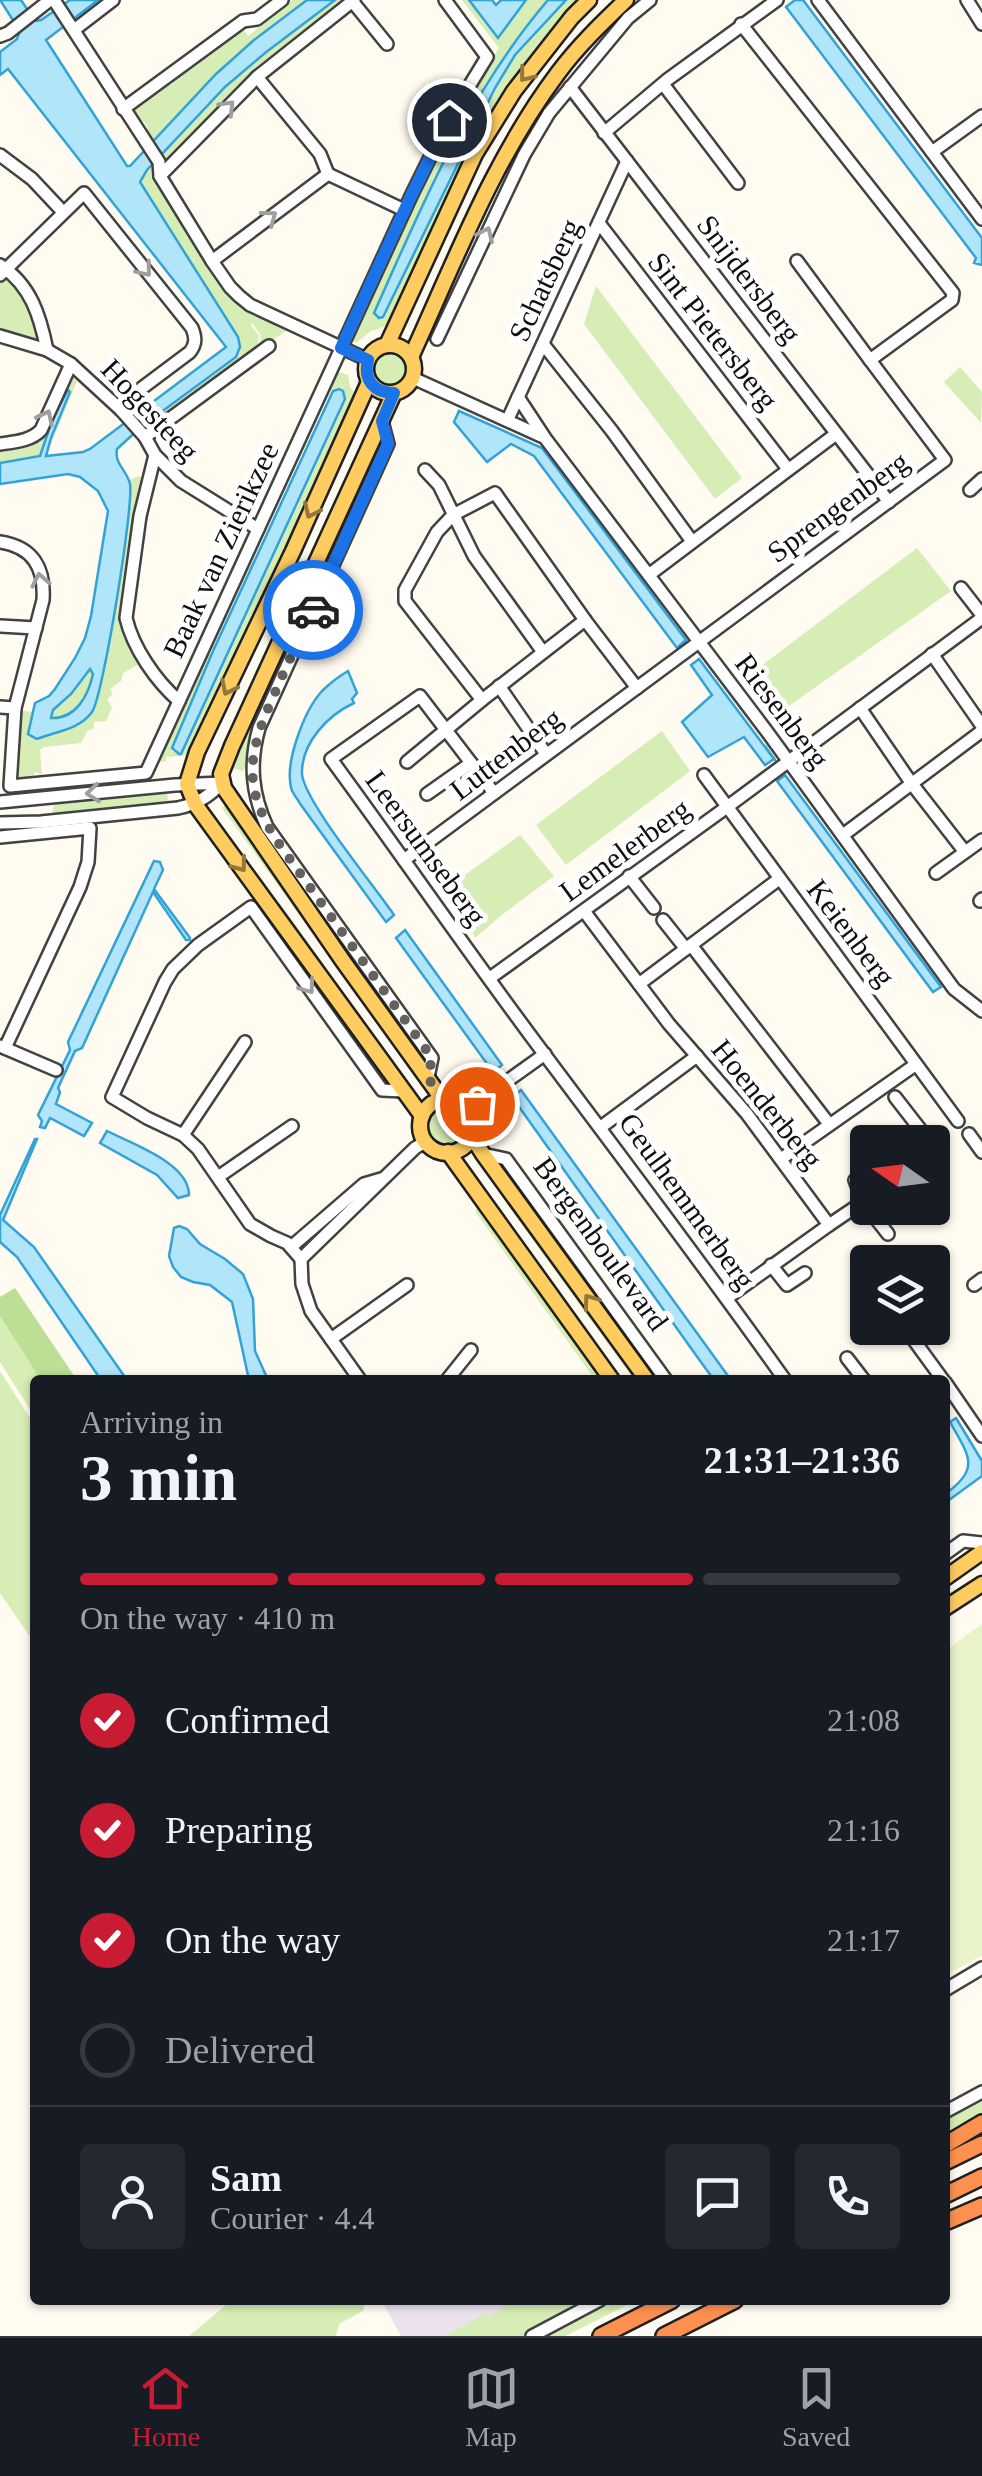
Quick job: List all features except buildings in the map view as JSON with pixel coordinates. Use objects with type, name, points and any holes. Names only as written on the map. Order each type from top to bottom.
[{"type":"highway","points":[[950,2142],[982,2124]]},
{"type":"highway","points":[[950,2160],[982,2144]]},
{"type":"highway","points":[[950,2192],[982,2176]]},
{"type":"highway","points":[[950,2220],[982,2206]]},
{"type":"highway","points":[[618,2327],[652,2305]]},
{"type":"highway","points":[[601,2336],[662,2305]]},
{"type":"highway","points":[[664,2336],[726,2305]]},
{"type":"main road","points":[[387,345],[475,154],[514,91],[589,0]]},
{"type":"main road","points":[[411,357],[487,191],[536,107],[558,73],[626,0]]},
{"type":"main road","points":[[399,346],[411,357],[413,378],[406,388],[382,392],[369,382],[368,360],[379,348],[399,346]]},
{"type":"main road","points":[[369,382],[197,752],[187,784],[195,804],[422,1116]]},
{"type":"main road","points":[[394,393],[232,746],[222,770],[222,784],[443,1100]]},
{"type":"main road","points":[[443,1100],[458,1101],[468,1109],[472,1135],[460,1149],[448,1152],[420,1145],[422,1116],[429,1105],[443,1100]]},
{"type":"main road","name":"Bergenboulevard","points":[[472,1135],[643,1375]]},
{"type":"main road","points":[[448,1152],[608,1375]]},
{"type":"main road","points":[[950,1574],[982,1552]]},
{"type":"main road","points":[[950,1605],[982,1584]]},
{"type":"street","points":[[0,20],[8,32],[30,15],[113,0]]},
{"type":"street","points":[[123,109],[244,21],[257,20],[282,0]]},
{"type":"street","name":"Baak van Zierikzee","points":[[16,708],[10,786],[146,773],[404,210],[449,120],[487,57],[445,0]]},
{"type":"street","points":[[437,339],[524,155],[549,114],[628,18],[650,0]]},
{"type":"street","points":[[604,132],[778,0]]},
{"type":"street","points":[[818,0],[982,218]]},
{"type":"street","points":[[160,176],[257,77],[353,1],[387,44]]},
{"type":"street","points":[[973,4],[982,24]]},
{"type":"street","points":[[61,12],[158,162],[160,176],[230,287],[250,305],[291,330],[368,360]]},
{"type":"street","points":[[742,24],[953,293],[952,300],[870,360],[796,261]]},
{"type":"street","points":[[257,77],[320,154],[328,174],[404,210]]},
{"type":"street","points":[[663,84],[738,182]]},
{"type":"street","name":"Snijdersberg","points":[[570,87],[888,502]]},
{"type":"street","points":[[932,152],[982,116]]},
{"type":"street","points":[[0,156],[32,178],[63,212]]},
{"type":"street","name":"Schatsberg","points":[[508,419],[628,161]]},
{"type":"street","points":[[212,261],[328,174]]},
{"type":"street","points":[[47,350],[35,306],[24,285],[2,270],[84,194],[192,328],[195,340],[190,352],[142,388],[124,414]]},
{"type":"street","name":"Sint Pietersberg","points":[[599,223],[788,469]]},
{"type":"street","points":[[425,328],[444,322]]},
{"type":"street","name":"Hogesteeg","points":[[0,336],[47,350],[71,364],[124,414],[154,454],[189,487],[258,529]]},
{"type":"street","points":[[544,344],[691,540]]},
{"type":"street","points":[[142,434],[270,346]]},
{"type":"street","name":"Sprengenberg","points":[[637,688],[945,460],[870,360]]},
{"type":"street","points":[[0,444],[36,435],[41,430],[71,364]]},
{"type":"street","name":"Riesenberg","points":[[413,378],[545,438]]},
{"type":"street","name":"Riesenberg","points":[[518,397],[954,988],[982,1010]]},
{"type":"street","points":[[382,421],[388,444],[259,728],[252,754],[254,792],[267,827],[432,1058],[428,1078]]},
{"type":"street","points":[[650,574],[836,434]]},
{"type":"street","points":[[154,454],[140,516],[126,618],[138,649],[167,691],[180,702]]},
{"type":"street","points":[[425,470],[439,485],[474,556],[543,652]]},
{"type":"street","points":[[970,490],[982,479]]},
{"type":"street","points":[[482,700],[405,601],[405,590],[437,532],[454,515],[495,493],[637,688]]},
{"type":"street","points":[[0,542],[24,550],[40,570],[44,583],[16,708],[0,707]]},
{"type":"street","points":[[961,588],[982,616]]},
{"type":"street","name":"Lemelerberg","points":[[490,978],[728,807],[982,616]]},
{"type":"street","points":[[407,762],[585,620]]},
{"type":"street","points":[[0,626],[36,628]]},
{"type":"street","points":[[843,834],[982,728],[932,654]]},
{"type":"street","points":[[499,686],[546,754]]},
{"type":"street","name":"Luttenberg","points":[[404,860],[637,688]]},
{"type":"street","name":"Leersumseberg","points":[[446,730],[420,696],[331,759],[545,1054]]},
{"type":"street","points":[[860,708],[965,852]]},
{"type":"street","points":[[446,730],[494,793]]},
{"type":"street","points":[[427,794],[471,763]]},
{"type":"street","name":"Keienberg","points":[[704,775],[958,1121]]},
{"type":"street","points":[[0,802],[222,784]]},
{"type":"street","points":[[0,823],[195,804],[222,784]]},
{"type":"street","points":[[41,822],[50,810],[47,798]]},
{"type":"street","points":[[0,837],[90,828],[90,852],[80,887],[2,1047],[56,1070]]},
{"type":"street","points":[[936,872],[982,840]]},
{"type":"street","points":[[630,876],[654,908]]},
{"type":"street","points":[[639,984],[779,879]]},
{"type":"street","points":[[356,1375],[311,1311],[302,1284],[301,1258],[290,1247],[250,1224],[198,1149],[183,1136],[112,1097],[173,969],[198,945],[251,908],[382,1090],[403,1091]]},
{"type":"street","name":"Hoenderberg","points":[[584,911],[747,1114],[829,1225]]},
{"type":"street","points":[[663,920],[830,1124]]},
{"type":"street","points":[[183,1136],[245,1042]]},
{"type":"street","points":[[468,1109],[545,1054]]},
{"type":"street","name":"Geulhemmerberg","points":[[545,1054],[781,1375]]},
{"type":"street","points":[[601,1126],[698,1056]]},
{"type":"street","points":[[780,1159],[915,1065]]},
{"type":"street","points":[[894,1097],[916,1125]]},
{"type":"street","points":[[218,1177],[292,1126]]},
{"type":"street","points":[[968,1134],[982,1152]]},
{"type":"street","points":[[301,1258],[420,1145]]},
{"type":"street","name":"Bergenboulevard","points":[[483,1154],[506,1159],[662,1375]]},
{"type":"street","points":[[290,1247],[364,1184],[384,1178]]},
{"type":"street","points":[[727,1298],[850,1211]]},
{"type":"street","points":[[881,1225],[888,1234]]},
{"type":"street","points":[[772,1266],[788,1285],[805,1273]]},
{"type":"street","points":[[331,1339],[407,1285]]},
{"type":"street","points":[[917,1345],[938,1375]]},
{"type":"street","points":[[451,1375],[471,1350]]},
{"type":"street","points":[[847,1358],[860,1375]]},
{"type":"street","points":[[950,1391],[978,1420],[982,1436]]},
{"type":"street","points":[[950,1550],[963,1541],[982,1543]]},
{"type":"street","points":[[950,1987],[982,1968]]},
{"type":"street","points":[[950,2109],[982,2092]]},
{"type":"street","points":[[532,2336],[591,2305]]},
{"type":"shaded area","points":[[384,2305],[526,2305],[470,2336],[401,2336]]},
{"type":"green space","points":[[292,0],[307,0],[234,56],[151,143],[144,132],[148,128],[144,121],[139,123],[135,109],[240,29],[248,36]]},
{"type":"green space","points":[[335,0],[348,0],[253,72],[169,160],[160,156],[254,61]]},
{"type":"green space","points":[[462,0],[469,0],[498,38],[526,0],[548,0],[471,110],[374,312],[379,318],[515,55],[566,0],[583,0],[507,94],[392,324],[371,331],[356,343],[351,334],[452,121],[499,48]]},
{"type":"green space","points":[[152,165],[155,183],[228,294],[243,307],[288,327],[259,348],[261,335],[252,323],[259,335],[257,349],[149,430],[143,427],[236,358],[240,347],[238,337],[140,185]]},
{"type":"green space","points":[[4,276],[28,303],[38,342],[0,332],[0,281]]},
{"type":"green space","points":[[596,286],[742,478],[715,499],[584,324]]},
{"type":"green space","points":[[390,351],[403,357],[409,370],[403,383],[390,389],[377,383],[371,370],[377,357]]},
{"type":"green space","points":[[960,367],[982,392],[981,423],[944,382]]},
{"type":"green space","points":[[335,371],[348,375],[357,396],[190,755],[166,757],[162,762],[158,758],[206,652],[211,654],[171,747],[181,754],[183,751],[345,399],[339,389],[327,387]]},
{"type":"green space","points":[[73,378],[77,381],[46,456],[69,390],[53,418],[40,456],[0,463],[0,447],[37,439],[64,387],[68,388]]},
{"type":"green space","points":[[144,478],[123,610],[131,651],[140,664],[123,673],[121,681],[110,689],[113,694],[107,699],[112,708],[106,721],[94,722],[94,729],[88,730],[81,743],[44,747],[40,750],[42,775],[35,772],[33,777],[19,779],[15,776],[18,710],[33,712],[28,734],[36,742],[77,726],[112,630],[129,480]]},
{"type":"green space","points":[[917,548],[951,591],[772,718],[741,681]]},
{"type":"green space","points":[[90,669],[91,682],[80,705],[67,715],[51,718],[53,710]]},
{"type":"green space","points":[[266,679],[274,682],[254,726],[246,765],[243,771],[227,766]]},
{"type":"green space","points":[[662,731],[690,771],[566,865],[536,825]]},
{"type":"green space","points":[[167,789],[168,804],[53,815],[53,800]]},
{"type":"green space","points":[[227,803],[402,1053],[222,808]]},
{"type":"green space","points":[[520,835],[554,876],[475,938],[451,887]]},
{"type":"green space","points":[[244,861],[254,869],[394,1062],[397,1075]]},
{"type":"green space","points":[[446,1107],[459,1113],[465,1126],[459,1139],[446,1145],[433,1139],[427,1126],[433,1113]]},
{"type":"green space","points":[[493,1159],[503,1162],[654,1375],[645,1375]]},
{"type":"green space","points":[[497,1183],[639,1375],[630,1375]]},
{"type":"green space","points":[[479,1206],[600,1375],[591,1375],[475,1211]]},
{"type":"green space","points":[[15,1288],[74,1375],[38,1375],[0,1316],[0,1297]]},
{"type":"green space","points":[[0,1316],[39,1375],[30,1375],[30,1409],[0,1362]]},
{"type":"green space","points":[[0,1371],[30,1418],[30,1637],[0,1593]]},
{"type":"green space","points":[[982,1624],[982,1955],[950,1973],[950,1647]]},
{"type":"green space","points":[[982,2097],[982,2116],[950,2134],[950,2114]]},
{"type":"green space","points":[[226,2305],[365,2305],[363,2311],[339,2324],[336,2336],[189,2336]]},
{"type":"green space","points":[[509,2305],[574,2305],[523,2336],[444,2336],[484,2314],[487,2317]]},
{"type":"green space","points":[[601,2305],[627,2305],[565,2336],[543,2336]]},
{"type":"water","points":[[0,0],[21,0],[35,21],[70,0],[98,0],[46,40],[130,166],[216,74],[254,40],[307,0],[335,0],[225,87],[140,182],[238,337],[240,347],[236,357],[117,449],[117,459],[130,484],[130,499],[117,600],[97,699],[92,712],[81,723],[37,739],[28,734],[35,703],[55,689],[85,638],[108,511],[98,491],[80,477],[68,474],[0,484],[0,463],[40,456],[68,390],[46,456],[90,449],[226,347],[8,69],[0,75],[0,52],[17,39],[20,31]],"holes":[[[90,669],[93,674],[80,705],[67,715],[51,718],[53,710]]]},
{"type":"water","points":[[469,0],[492,0],[496,5],[501,0],[526,0],[498,38]]},
{"type":"water","points":[[548,0],[566,0],[515,55],[495,88],[383,317],[379,318],[374,313],[471,110]]},
{"type":"water","points":[[795,0],[803,0],[982,238],[982,265],[974,263],[976,258],[786,7]]},
{"type":"water","points":[[339,389],[345,399],[179,754],[172,748],[213,651],[333,391]]},
{"type":"water","points":[[459,411],[542,448],[686,640],[677,648],[534,456],[511,444],[487,462],[454,422]]},
{"type":"water","points":[[699,659],[774,759],[765,765],[744,737],[708,757],[682,722],[712,695],[691,665]]},
{"type":"water","points":[[348,671],[357,693],[352,699],[354,703],[318,731],[306,752],[302,774],[327,823],[394,915],[386,922],[301,805],[290,780],[293,753],[308,711],[322,691]]},
{"type":"water","points":[[785,775],[941,987],[933,992],[777,781]]},
{"type":"water","points":[[154,861],[160,862],[163,870],[154,889],[190,940],[186,940],[153,892],[82,1048],[75,1051],[58,1088],[56,1104],[92,1123],[84,1136],[50,1118],[45,1128],[40,1127],[38,1115],[70,1050],[68,1042]]},
{"type":"water","points":[[405,930],[502,1065],[493,1072],[396,938]]},
{"type":"water","points":[[521,1090],[727,1375],[710,1375],[512,1097]]},
{"type":"water","points":[[107,1131],[170,1164],[187,1184],[189,1195],[178,1198],[157,1175],[100,1143]]},
{"type":"water","points":[[37,1139],[3,1220],[34,1247],[124,1375],[98,1375],[17,1257],[0,1242],[0,1215]]},
{"type":"water","points":[[174,1228],[187,1229],[200,1244],[243,1274],[253,1299],[255,1351],[266,1375],[248,1375],[232,1302],[210,1285],[181,1277],[173,1267],[169,1256]]},
{"type":"water","points":[[956,1418],[982,1461],[982,1476],[950,1499],[950,1490],[964,1476],[968,1461],[950,1422]]},
{"type":"waterway","points":[[765,746],[775,760]]},
{"type":"way so far","points":[[313,610],[259,728],[252,754],[254,792],[267,827],[432,1058],[428,1078],[443,1100],[458,1101],[468,1109],[477,1104]]},
{"type":"route","points":[[313,610],[388,444],[382,421],[394,393],[382,392],[369,382],[368,360],[341,348],[449,120]]}]
